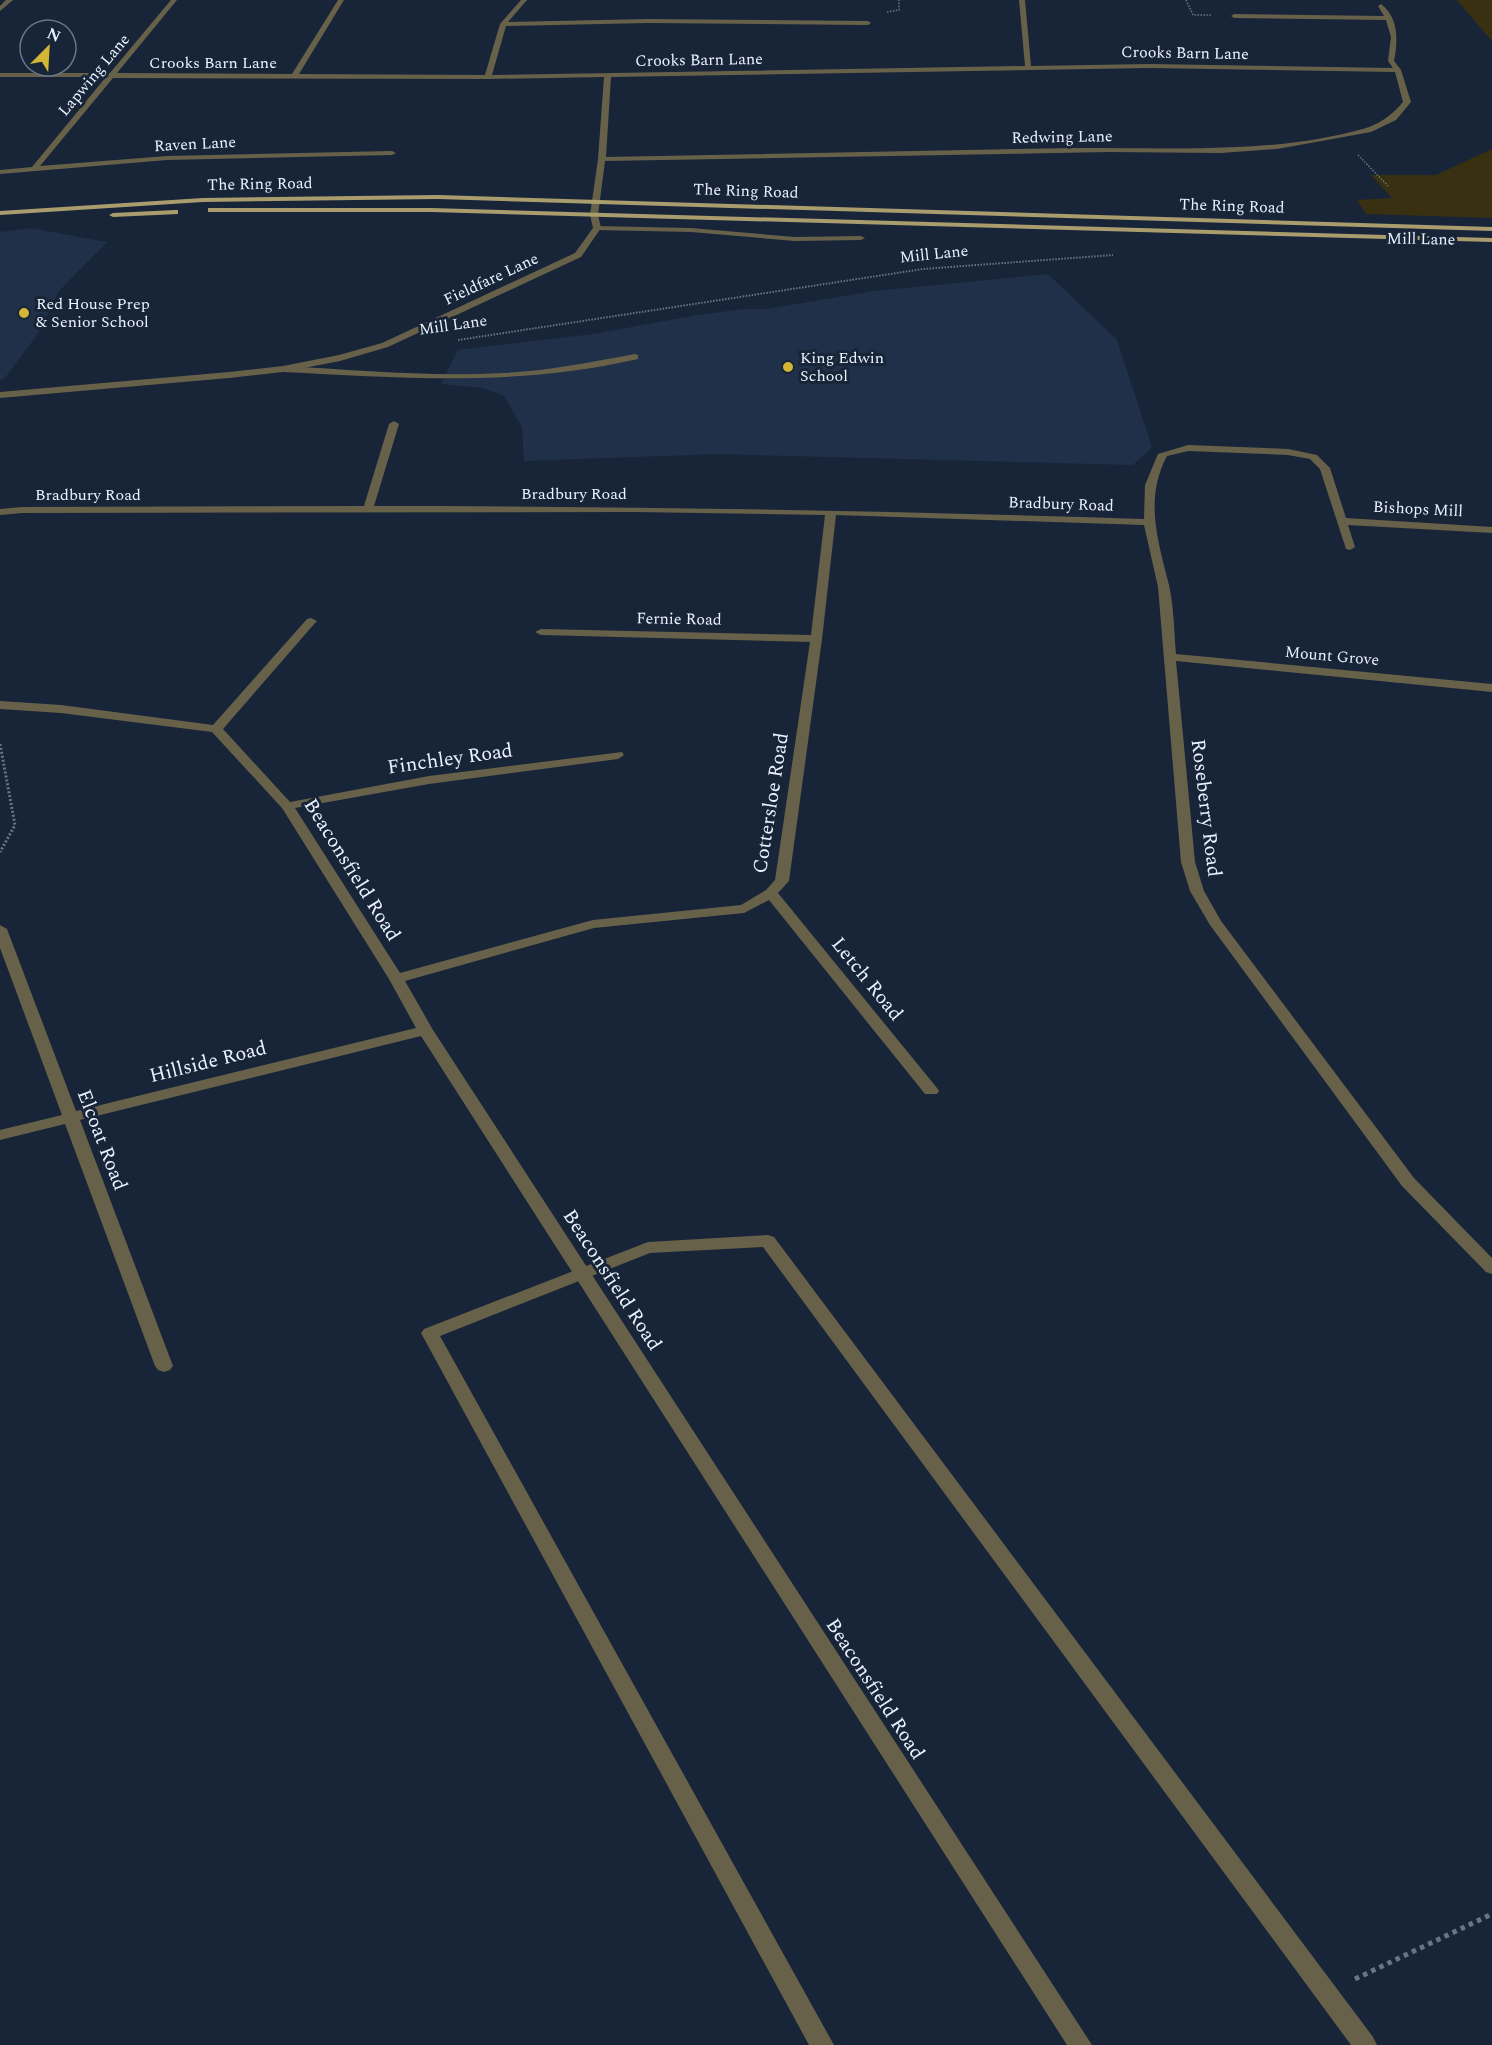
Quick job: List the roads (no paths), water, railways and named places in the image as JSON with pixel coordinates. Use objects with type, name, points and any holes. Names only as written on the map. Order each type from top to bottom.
[{"type":"main road","name":"The Ring Road","points":[[0,213],[121,204],[268,198],[438,197],[1492,229]]},
{"type":"main road","name":"The Ring Road","points":[[198,211],[343,209],[1492,240]]},
{"type":"main road","name":"The Ring Road","points":[[11,222],[187,211]]},
{"type":"street","points":[[0,9],[9,0]]},
{"type":"street","name":"Lapwing Lane","points":[[35,168],[174,0]]},
{"type":"street","points":[[294,76],[341,0]]},
{"type":"street","points":[[488,77],[503,24],[524,0]]},
{"type":"street","points":[[1022,0],[1028,67]]},
{"type":"street","name":"Redwing Lane","points":[[602,159],[1109,150],[1221,151],[1277,147],[1342,136],[1368,130],[1393,118],[1407,102],[1398,70],[1391,61],[1395,37],[1394,26],[1381,6]]},
{"type":"street","points":[[836,14],[837,22]]},
{"type":"street","points":[[1234,16],[1387,18]]},
{"type":"street","points":[[503,24],[648,21],[868,23]]},
{"type":"street","name":"Crooks Barn Lane","points":[[0,75],[488,77],[1150,66],[1398,70]]},
{"type":"street","points":[[609,75],[602,159],[594,215],[597,228],[691,230],[795,239],[861,238]]},
{"type":"street","name":"Raven Lane","points":[[0,172],[167,158],[392,153]]},
{"type":"street","name":"Fieldfare Lane","points":[[283,369],[340,358],[385,345],[578,255],[597,228]]},
{"type":"street","points":[[0,395],[283,369],[464,377],[504,376],[558,372],[635,357]]},
{"type":"street","points":[[368,510],[394,424]]},
{"type":"street","name":"Roseberry Road","points":[[1341,521],[1325,468],[1313,458],[1288,452],[1188,448],[1163,454],[1155,465],[1148,507],[1149,522],[1153,553],[1164,586],[1188,862],[1197,891],[1215,922],[1408,1182],[1492,1268]]},
{"type":"street","name":"Bradbury Road","points":[[0,512],[22,510],[831,512],[1149,522]]},
{"type":"street","name":"Cottersloe Road","points":[[396,979],[593,924],[744,909],[771,893],[782,881],[816,639],[831,512]]},
{"type":"street","points":[[1341,521],[1350,547]]},
{"type":"street","name":"Bishops Mill","points":[[1341,521],[1492,530]]},
{"type":"street","points":[[0,705],[61,709],[216,729],[311,621]]},
{"type":"street","name":"Fernie Road","points":[[541,632],[816,639]]},
{"type":"street","name":"Mount Grove","points":[[1169,657],[1492,688]]},
{"type":"street","name":"Beaconsfield Road","points":[[216,729],[287,806],[396,979],[425,1030],[1080,2045]]},
{"type":"street","name":"Finchley Road","points":[[287,806],[429,780],[618,755]]},
{"type":"street","name":"Letch Road","points":[[771,893],[931,1090]]},
{"type":"street","name":"Elcoat Road","points":[[0,929],[164,1365]]},
{"type":"street","name":"Hillside Road","points":[[0,1135],[425,1030]]},
{"type":"street","points":[[822,2045],[430,1333],[648,1248],[768,1241],[1365,2045]]},
{"type":"place","name":"Red House Prep & Senior School","points":[[24,313]]},
{"type":"place","name":"King Edwin School","points":[[788,367]]}]
